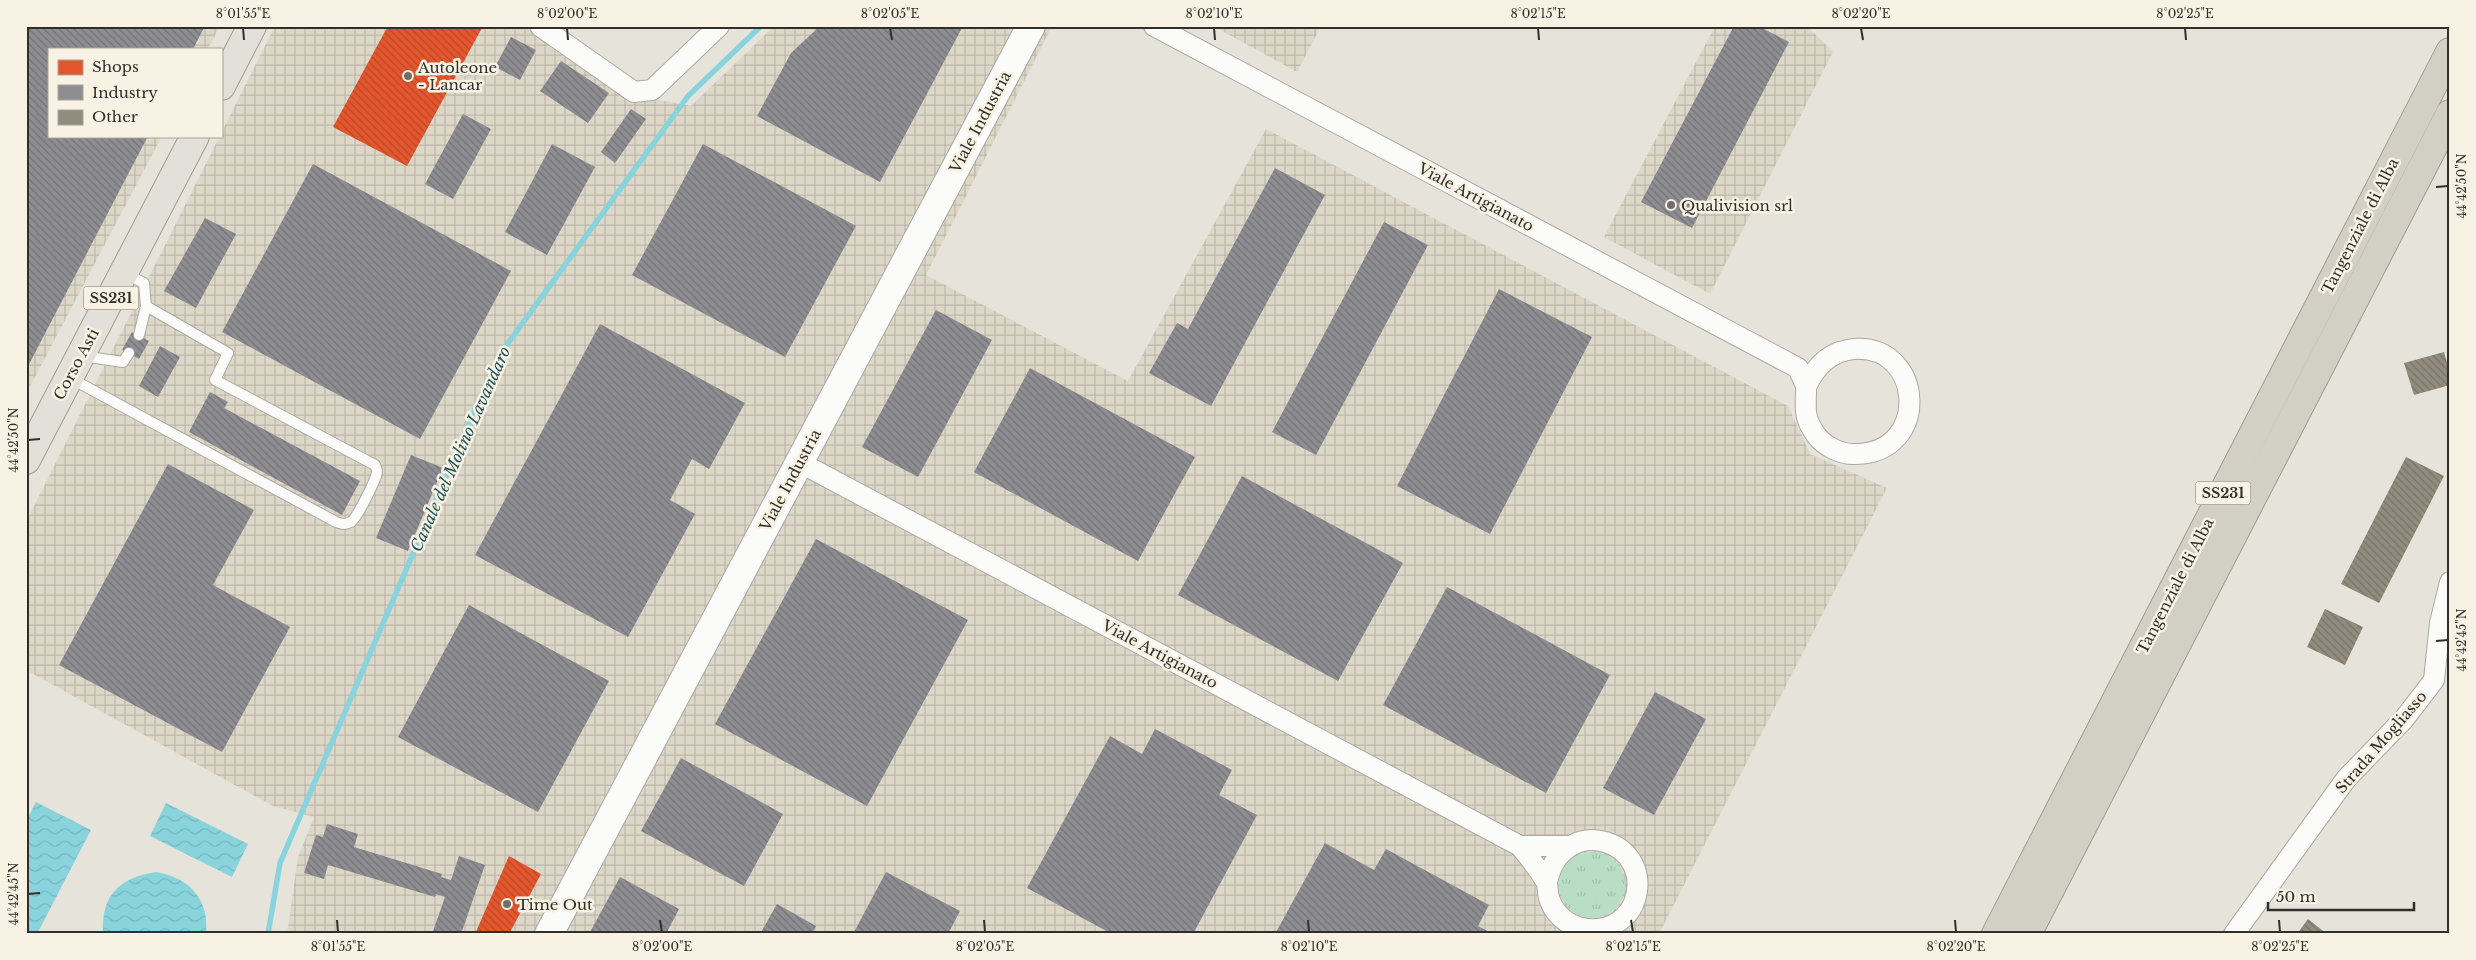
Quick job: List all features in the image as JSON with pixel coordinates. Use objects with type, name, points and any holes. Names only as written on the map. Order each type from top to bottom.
[{"type":"highway","name":"Tangenziale di Alba","points":[[1996,934],[2450,52]]},
{"type":"highway","name":"Tangenziale di Alba","points":[[2027,934],[2450,114]]},
{"type":"main road","points":[[222,84],[252,26]]},
{"type":"main road","name":"Corso Asti","points":[[26,460],[194,138]]},
{"type":"street","points":[[540,26],[634,92],[652,90],[719,26]]},
{"type":"street","name":"Viale Industria","points":[[548,934],[1032,26]]},
{"type":"street","name":"Viale Artigianato","points":[[1154,26],[1798,368]]},
{"type":"street","points":[[1854,349],[1872,351],[1888,358],[1901,371],[1909,388],[1910,396],[1906,422],[1897,438],[1883,449],[1866,454],[1848,455],[1831,448],[1817,437],[1808,422],[1804,405],[1806,387],[1812,374],[1822,363],[1837,353],[1854,349]]},
{"type":"street","points":[[1806,387],[1798,368],[1822,363]]},
{"type":"street","name":"Viale Artigianato","points":[[799,462],[1520,846]]},
{"type":"street","name":"Strada Mogliasso","points":[[2234,934],[2346,779],[2404,719],[2434,680],[2440,623],[2450,582]]},
{"type":"street","points":[[1520,846],[1569,846],[1583,840],[1598,840],[1612,844],[1625,853],[1634,865],[1638,879],[1637,894],[1631,908],[1622,920],[1608,927],[1594,930],[1579,928],[1565,921],[1555,910],[1548,897],[1547,882],[1554,862],[1569,846]]},
{"type":"street","points":[[1520,846],[1547,882]]},
{"type":"lane","points":[[124,273],[144,283],[146,306],[139,335]]},
{"type":"lane","points":[[75,366],[336,522],[344,524],[353,520],[375,477],[377,471],[375,465],[215,380],[228,353],[146,306]]},
{"type":"lane","points":[[75,366],[124,362],[129,353]]},
{"type":"shaded area","points":[[26,26],[220,26],[209,48],[48,48],[48,138],[161,138],[26,394]]},
{"type":"shaded area","points":[[275,26],[523,26],[624,93],[691,106],[774,26],[1052,26],[926,275],[1128,381],[1266,129],[1788,406],[1810,454],[1887,488],[1659,934],[287,934],[298,857],[314,817],[273,806],[26,670],[26,522],[219,138],[222,138],[222,132]]},
{"type":"shaded area","points":[[1213,26],[1321,26],[1297,72]]},
{"type":"shaded area","points":[[1715,26],[1807,26],[1833,52],[1710,294],[1604,237]]},
{"type":"green space","points":[[1598,852],[1616,861],[1623,872],[1625,885],[1623,898],[1616,909],[1605,916],[1586,918],[1568,909],[1561,898],[1559,879],[1568,861],[1579,854]]},
{"type":"water","points":[[36,802],[91,830],[37,934],[26,934],[26,821]]},
{"type":"water","points":[[166,803],[248,844],[232,877],[150,836]]},
{"type":"water","points":[[156,872],[178,879],[195,892],[205,911],[206,934],[103,934],[105,909],[115,891],[122,884],[132,879]]},
{"type":"building: Shops","name":"Autoleone - Lancar","points":[[388,26],[483,26],[407,166],[333,127]]},
{"type":"building: Shops","name":"Time Out","points":[[509,856],[541,874],[509,934],[475,934]]},
{"type":"building: Industry","points":[[26,26],[205,26],[194,48],[48,48],[48,138],[147,138],[26,370]]},
{"type":"building: Industry","points":[[820,26],[963,26],[880,182],[757,116],[791,53]]},
{"type":"building: Industry","points":[[1734,26],[1758,26],[1789,42],[1692,228],[1641,202]]},
{"type":"building: Industry","points":[[511,37],[536,50],[520,80],[495,67]]},
{"type":"building: Industry","points":[[561,61],[609,93],[588,123],[540,91]]},
{"type":"building: Industry","points":[[631,109],[646,119],[615,163],[601,152]]},
{"type":"building: Industry","points":[[463,114],[491,129],[453,199],[425,184]]},
{"type":"building: Industry","points":[[552,144],[595,167],[547,255],[505,232]]},
{"type":"building: Industry","points":[[703,144],[856,226],[785,357],[632,275]]},
{"type":"building: Industry","points":[[313,164],[511,271],[420,439],[222,332]]},
{"type":"building: Industry","points":[[1275,168],[1325,195],[1211,406],[1149,373],[1177,323],[1188,329]]},
{"type":"building: Industry","points":[[205,218],[236,234],[196,308],[164,291]]},
{"type":"building: Industry","points":[[1384,222],[1428,245],[1316,455],[1272,432]]},
{"type":"building: Industry","points":[[1499,289],[1592,337],[1490,534],[1397,486]]},
{"type":"building: Industry","points":[[936,310],[992,340],[918,477],[862,447]]},
{"type":"building: Industry","points":[[600,324],[745,403],[709,469],[692,459],[670,500],[695,514],[628,637],[475,555]]},
{"type":"building: Industry","points":[[132,332],[149,341],[139,359],[122,350]]},
{"type":"building: Industry","points":[[160,346],[180,357],[158,397],[139,386]]},
{"type":"building: Industry","points":[[1030,368],[1195,457],[1138,561],[974,472]]},
{"type":"building: Industry","points":[[210,392],[228,402],[224,408],[360,481],[342,515],[189,432]]},
{"type":"building: Industry","points":[[411,455],[443,468],[408,551],[376,538]]},
{"type":"building: Industry","points":[[168,464],[254,510],[213,585],[290,627],[222,752],[59,665]]},
{"type":"building: Industry","points":[[1242,476],[1403,563],[1338,681],[1178,595]]},
{"type":"building: Industry","points":[[816,539],[968,620],[867,806],[715,724]]},
{"type":"building: Industry","points":[[1447,587],[1610,675],[1546,793],[1383,705]]},
{"type":"building: Industry","points":[[469,605],[609,681],[538,812],[398,737]]},
{"type":"building: Industry","points":[[1655,692],[1706,719],[1654,815],[1603,788]]},
{"type":"building: Industry","points":[[1155,729],[1232,770],[1219,795],[1257,815],[1193,934],[1112,934],[1027,888],[1110,736],[1142,754]]},
{"type":"building: Industry","points":[[681,758],[783,814],[744,886],[641,831]]},
{"type":"building: Industry","points":[[327,824],[358,834],[354,847],[442,874],[441,877],[451,880],[459,856],[485,865],[461,934],[432,934],[445,897],[436,894],[435,897],[328,865],[324,879],[304,873],[316,835],[323,837]]},
{"type":"building: Industry","points":[[1325,843],[1374,870],[1386,849],[1489,905],[1478,926],[1493,934],[1275,934]]},
{"type":"building: Industry","points":[[886,872],[960,911],[948,934],[853,934]]},
{"type":"building: Industry","points":[[620,877],[679,909],[666,934],[589,934]]},
{"type":"building: Industry","points":[[777,904],[816,926],[812,934],[760,934]]},
{"type":"building: Other","points":[[2444,352],[2450,373],[2450,385],[2414,395],[2404,363]]},
{"type":"building: Other","points":[[2406,457],[2444,476],[2379,603],[2341,584]]},
{"type":"building: Other","points":[[2325,609],[2363,627],[2345,665],[2307,647]]},
{"type":"building: Other","points":[[2308,919],[2327,934],[2297,934]]},
{"type":"waterway","name":"Canale del Molino Lavandaro","points":[[268,934],[280,863],[476,407],[506,346],[688,96],[761,26]]},
{"type":"place","name":"Autoleone - Lancar","points":[[408,76]]},
{"type":"place","name":"Qualivision srl","points":[[1671,205]]},
{"type":"place","name":"Time Out","points":[[507,904]]}]
